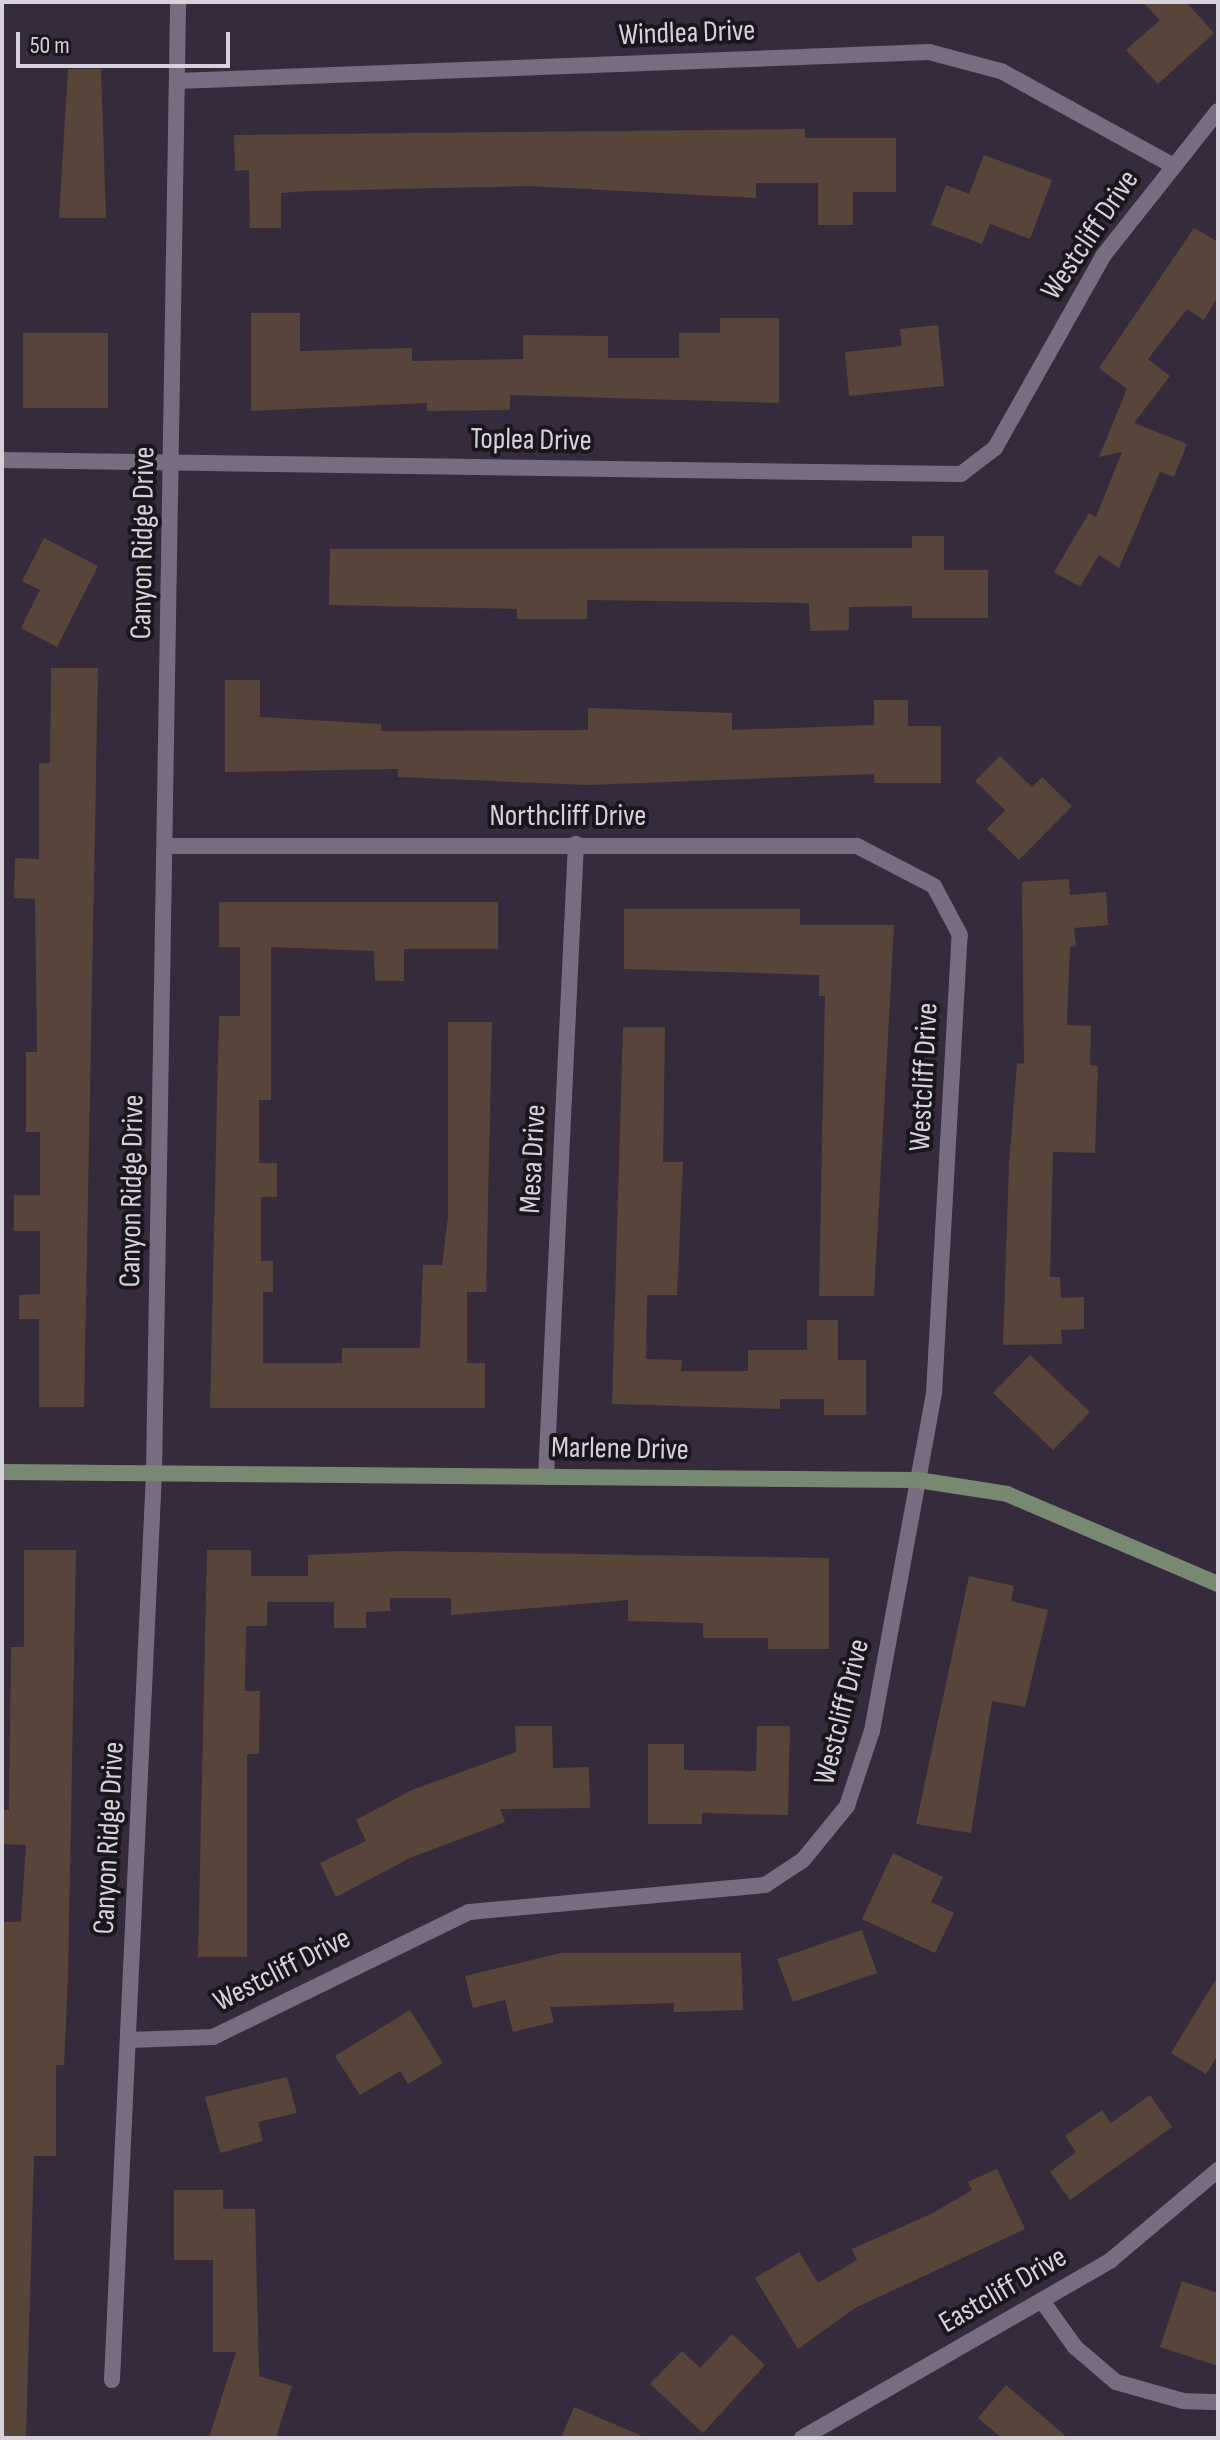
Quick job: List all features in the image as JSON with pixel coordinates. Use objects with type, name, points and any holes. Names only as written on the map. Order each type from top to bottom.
[{"type":"street","name":"Canyon Ridge Drive","points":[[112,2380],[154,1472],[167,846],[178,2]]},
{"type":"street","name":"Windlea Drive","points":[[178,81],[929,52],[1001,71],[1172,165]]},
{"type":"street","name":"Westcliff Drive","points":[[1019,399],[1103,256],[1172,165],[1218,111]]},
{"type":"street","name":"Toplea Drive","points":[[2,460],[961,474],[995,448],[1019,399]]},
{"type":"street","name":"Mesa Drive","points":[[546,1477],[576,844]]},
{"type":"street","name":"Northcliff Drive","points":[[167,846],[857,846],[934,886],[950,904]]},
{"type":"street","name":"Westcliff Drive","points":[[128,2040],[213,2037],[469,1912],[554,1900],[711,1894],[765,1885],[803,1860],[847,1806],[872,1731],[934,1393],[960,935],[950,904]]},
{"type":"street","name":"Marlene Drive","points":[[2,1472],[918,1480],[1007,1494],[1218,1584]]},
{"type":"street","name":"Eastcliff Drive","points":[[802,2438],[1111,2260],[1218,2170]]},
{"type":"street","points":[[1042,2301],[1075,2347],[1116,2382],[1183,2401],[1218,2402]]},
{"type":"building","points":[[1143,2],[1186,2],[1214,33],[1158,84],[1126,50],[1160,20]]},
{"type":"building","points":[[68,69],[101,69],[106,218],[59,218]]},
{"type":"building","points":[[805,129],[805,138],[896,138],[896,192],[853,192],[853,225],[818,225],[818,183],[756,183],[756,198],[528,186],[309,191],[281,193],[281,228],[250,228],[249,170],[235,171],[234,135]]},
{"type":"building","points":[[984,155],[1052,180],[1030,239],[990,224],[982,244],[931,225],[946,185],[969,194]]},
{"type":"building","points":[[1194,228],[1218,242],[1218,296],[1204,320],[1187,309],[1148,359],[1170,376],[1134,423],[1187,444],[1174,477],[1160,472],[1119,568],[1099,555],[1080,587],[1054,572],[1089,513],[1096,517],[1122,452],[1099,457],[1127,389],[1099,368]]},
{"type":"building","points":[[251,313],[300,313],[300,351],[412,348],[412,361],[523,359],[523,335],[608,336],[608,358],[679,358],[679,333],[720,333],[720,318],[779,318],[779,403],[510,395],[510,410],[427,411],[427,403],[251,411]]},
{"type":"building","points":[[938,325],[944,386],[849,396],[845,352],[902,346],[900,329]]},
{"type":"building","points":[[23,333],[108,333],[108,408],[23,408]]},
{"type":"building","points":[[912,536],[944,536],[944,570],[988,570],[988,618],[912,618],[912,606],[849,607],[849,630],[810,631],[809,603],[587,600],[587,619],[517,619],[517,609],[329,605],[330,549],[912,548]]},
{"type":"building","points":[[44,538],[98,566],[57,647],[21,628],[40,590],[22,581]]},
{"type":"building","points":[[51,668],[98,668],[84,1407],[39,1407],[39,1319],[19,1319],[19,1295],[40,1294],[40,1231],[14,1231],[14,1195],[40,1195],[40,1132],[26,1132],[26,1052],[37,1052],[35,899],[14,898],[15,858],[39,859],[39,763],[50,763]]},
{"type":"building","points":[[225,680],[260,680],[260,717],[381,724],[381,731],[588,730],[588,708],[732,713],[732,730],[874,725],[874,700],[908,700],[908,726],[941,726],[941,783],[874,783],[874,774],[588,785],[398,777],[398,769],[225,772]]},
{"type":"building","points":[[1000,756],[1032,787],[1042,777],[1072,806],[1019,860],[987,829],[1005,810],[975,781]]},
{"type":"building","points":[[1069,879],[1070,895],[1106,892],[1108,925],[1074,928],[1076,946],[1070,947],[1067,1025],[1091,1026],[1090,1065],[1098,1066],[1095,1153],[1053,1152],[1050,1277],[1060,1277],[1061,1298],[1084,1297],[1084,1329],[1061,1330],[1062,1344],[1003,1345],[1009,1165],[1017,1063],[1024,1064],[1022,882]]},
{"type":"building","points":[[219,902],[498,902],[498,949],[404,949],[404,981],[375,981],[374,951],[271,947],[271,1100],[259,1100],[259,1163],[277,1163],[277,1197],[261,1197],[261,1261],[273,1261],[273,1292],[263,1292],[263,1363],[342,1363],[342,1348],[420,1348],[423,1265],[442,1265],[448,1216],[448,1022],[492,1022],[486,1292],[467,1292],[467,1363],[485,1363],[485,1408],[210,1408],[219,1016],[240,1016],[240,947],[219,947]]},
{"type":"building","points":[[624,909],[800,909],[800,925],[894,925],[874,1296],[819,1296],[825,996],[819,996],[819,975],[624,969]]},
{"type":"building","points":[[623,1027],[665,1027],[663,1162],[683,1162],[677,1295],[647,1295],[646,1359],[682,1360],[681,1371],[748,1371],[748,1350],[807,1350],[807,1320],[838,1320],[838,1360],[866,1360],[866,1415],[824,1415],[824,1399],[780,1399],[780,1409],[612,1404]]},
{"type":"building","points":[[1030,1355],[1090,1412],[1053,1450],[993,1393]]},
{"type":"building","points":[[24,1550],[76,1550],[68,1978],[64,2065],[56,2065],[56,2156],[34,2156],[26,2438],[2,2438],[2,1922],[21,1922],[26,1845],[2,1844],[2,1810],[9,1810],[11,1647],[24,1647]]},
{"type":"building","points":[[207,1550],[251,1550],[251,1576],[308,1576],[308,1555],[402,1551],[829,1558],[829,1649],[768,1649],[768,1638],[703,1638],[703,1623],[628,1621],[628,1600],[451,1615],[451,1598],[390,1598],[390,1611],[366,1612],[366,1628],[334,1628],[334,1602],[267,1602],[267,1626],[246,1626],[245,1691],[260,1691],[259,1754],[247,1754],[247,1957],[198,1957]]},
{"type":"building","points":[[969,1576],[1014,1586],[1011,1601],[1048,1610],[1025,1707],[992,1701],[971,1833],[916,1824]]},
{"type":"building","points":[[515,1726],[552,1726],[553,1768],[589,1767],[590,1808],[500,1809],[505,1822],[410,1858],[336,1897],[320,1863],[366,1841],[356,1820],[412,1790],[516,1752]]},
{"type":"building","points":[[757,1726],[790,1726],[788,1815],[702,1813],[702,1824],[648,1824],[648,1744],[684,1744],[684,1770],[756,1771]]},
{"type":"building","points":[[893,1853],[943,1877],[931,1902],[954,1913],[935,1953],[862,1919]]},
{"type":"building","points":[[862,1930],[877,1973],[793,2002],[777,1959]]},
{"type":"building","points":[[561,1953],[741,1953],[743,2010],[674,2012],[674,2003],[550,2007],[554,2022],[513,2032],[505,2000],[473,2008],[465,1976]]},
{"type":"building","points":[[1218,1976],[1218,2055],[1206,2074],[1171,2053]]},
{"type":"building","points":[[410,2010],[443,2063],[408,2084],[400,2071],[360,2095],[335,2056]]},
{"type":"building","points":[[287,2077],[297,2113],[258,2122],[263,2141],[220,2153],[205,2097]]},
{"type":"building","points":[[1150,2095],[1172,2127],[1070,2200],[1050,2172],[1076,2152],[1065,2136],[1102,2110],[1111,2123]]},
{"type":"building","points":[[997,2169],[1025,2229],[855,2308],[798,2349],[755,2278],[799,2252],[818,2283],[857,2260],[852,2249],[933,2213],[972,2190],[968,2182]]},
{"type":"building","points":[[174,2190],[223,2190],[223,2209],[255,2209],[259,2376],[292,2386],[276,2438],[209,2438],[236,2352],[213,2352],[213,2260],[174,2260]]},
{"type":"building","points":[[1182,2281],[1218,2293],[1218,2366],[1160,2347]]},
{"type":"building","points":[[732,2334],[765,2365],[703,2433],[650,2384],[682,2351],[700,2368]]},
{"type":"building","points":[[1006,2385],[1068,2438],[1002,2438],[978,2418]]},
{"type":"building","points":[[574,2407],[647,2438],[561,2438]]}]
